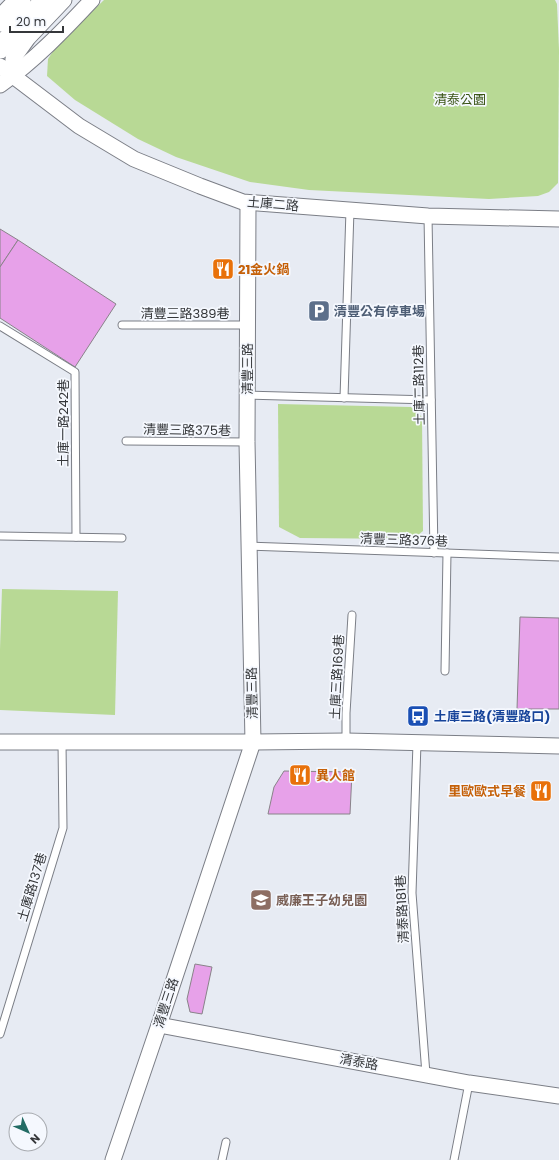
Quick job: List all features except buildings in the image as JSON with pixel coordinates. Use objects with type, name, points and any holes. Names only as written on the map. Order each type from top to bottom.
[{"type":"street","points":[[0,21],[20,0]]},
{"type":"street","points":[[0,48],[46,0]]},
{"type":"street","points":[[12,76],[13,59],[28,38],[64,0]]},
{"type":"street","points":[[0,85],[65,29],[92,0]]},
{"type":"street","name":"土庫二路","points":[[0,66],[78,126],[134,159],[200,186],[248,203],[428,216],[559,219]]},
{"type":"street","name":"清豐三路","points":[[113,1160],[253,742],[247,442],[248,203]]},
{"type":"street","points":[[0,742],[346,741],[559,746]]},
{"type":"street","name":"清泰路","points":[[159,1025],[469,1083],[559,1096]]},
{"type":"lane","points":[[344,398],[350,210]]},
{"type":"lane","name":"土庫二路112巷","points":[[428,216],[434,553]]},
{"type":"lane","name":"清豐三路389巷","points":[[122,325],[247,325]]},
{"type":"lane","name":"土庫一路242巷","points":[[0,326],[74,372],[76,537]]},
{"type":"lane","points":[[247,395],[431,400]]},
{"type":"lane","name":"清豐三路375巷","points":[[126,441],[247,442]]},
{"type":"lane","points":[[0,536],[122,538]]},
{"type":"lane","name":"清豐三路376巷","points":[[248,546],[559,557]]},
{"type":"lane","points":[[445,672],[447,553]]},
{"type":"lane","name":"土庫三路169巷","points":[[346,741],[346,713],[352,615]]},
{"type":"lane","name":"土庫路137巷","points":[[0,1034],[63,828],[62,742]]},
{"type":"lane","name":"清泰路181巷","points":[[417,743],[412,893],[426,1074]]},
{"type":"lane","points":[[454,1160],[469,1083]]},
{"type":"lane","points":[[222,1160],[226,1142]]},
{"type":"green space","name":"清泰公園","points":[[104,0],[555,0],[557,4],[559,50],[558,183],[549,192],[538,196],[489,199],[309,190],[250,182],[176,157],[138,139],[75,100],[47,76],[48,59],[57,45]]},
{"type":"green space","points":[[278,404],[411,407],[422,417],[423,531],[413,539],[300,538],[279,527]]},
{"type":"green space","points":[[2,589],[118,591],[115,715],[0,710]]},
{"type":"place","name":"21金火鍋","points":[[223,269]]},
{"type":"place","name":"清豐公有停車場","points":[[319,311]]},
{"type":"place","name":"土庫三路(清豐路口)","points":[[418,716]]},
{"type":"place","name":"異人館","points":[[300,775]]},
{"type":"place","name":"里歐歐式早餐","points":[[541,791]]},
{"type":"place","name":"威廉王子幼兒園","points":[[261,900]]}]
